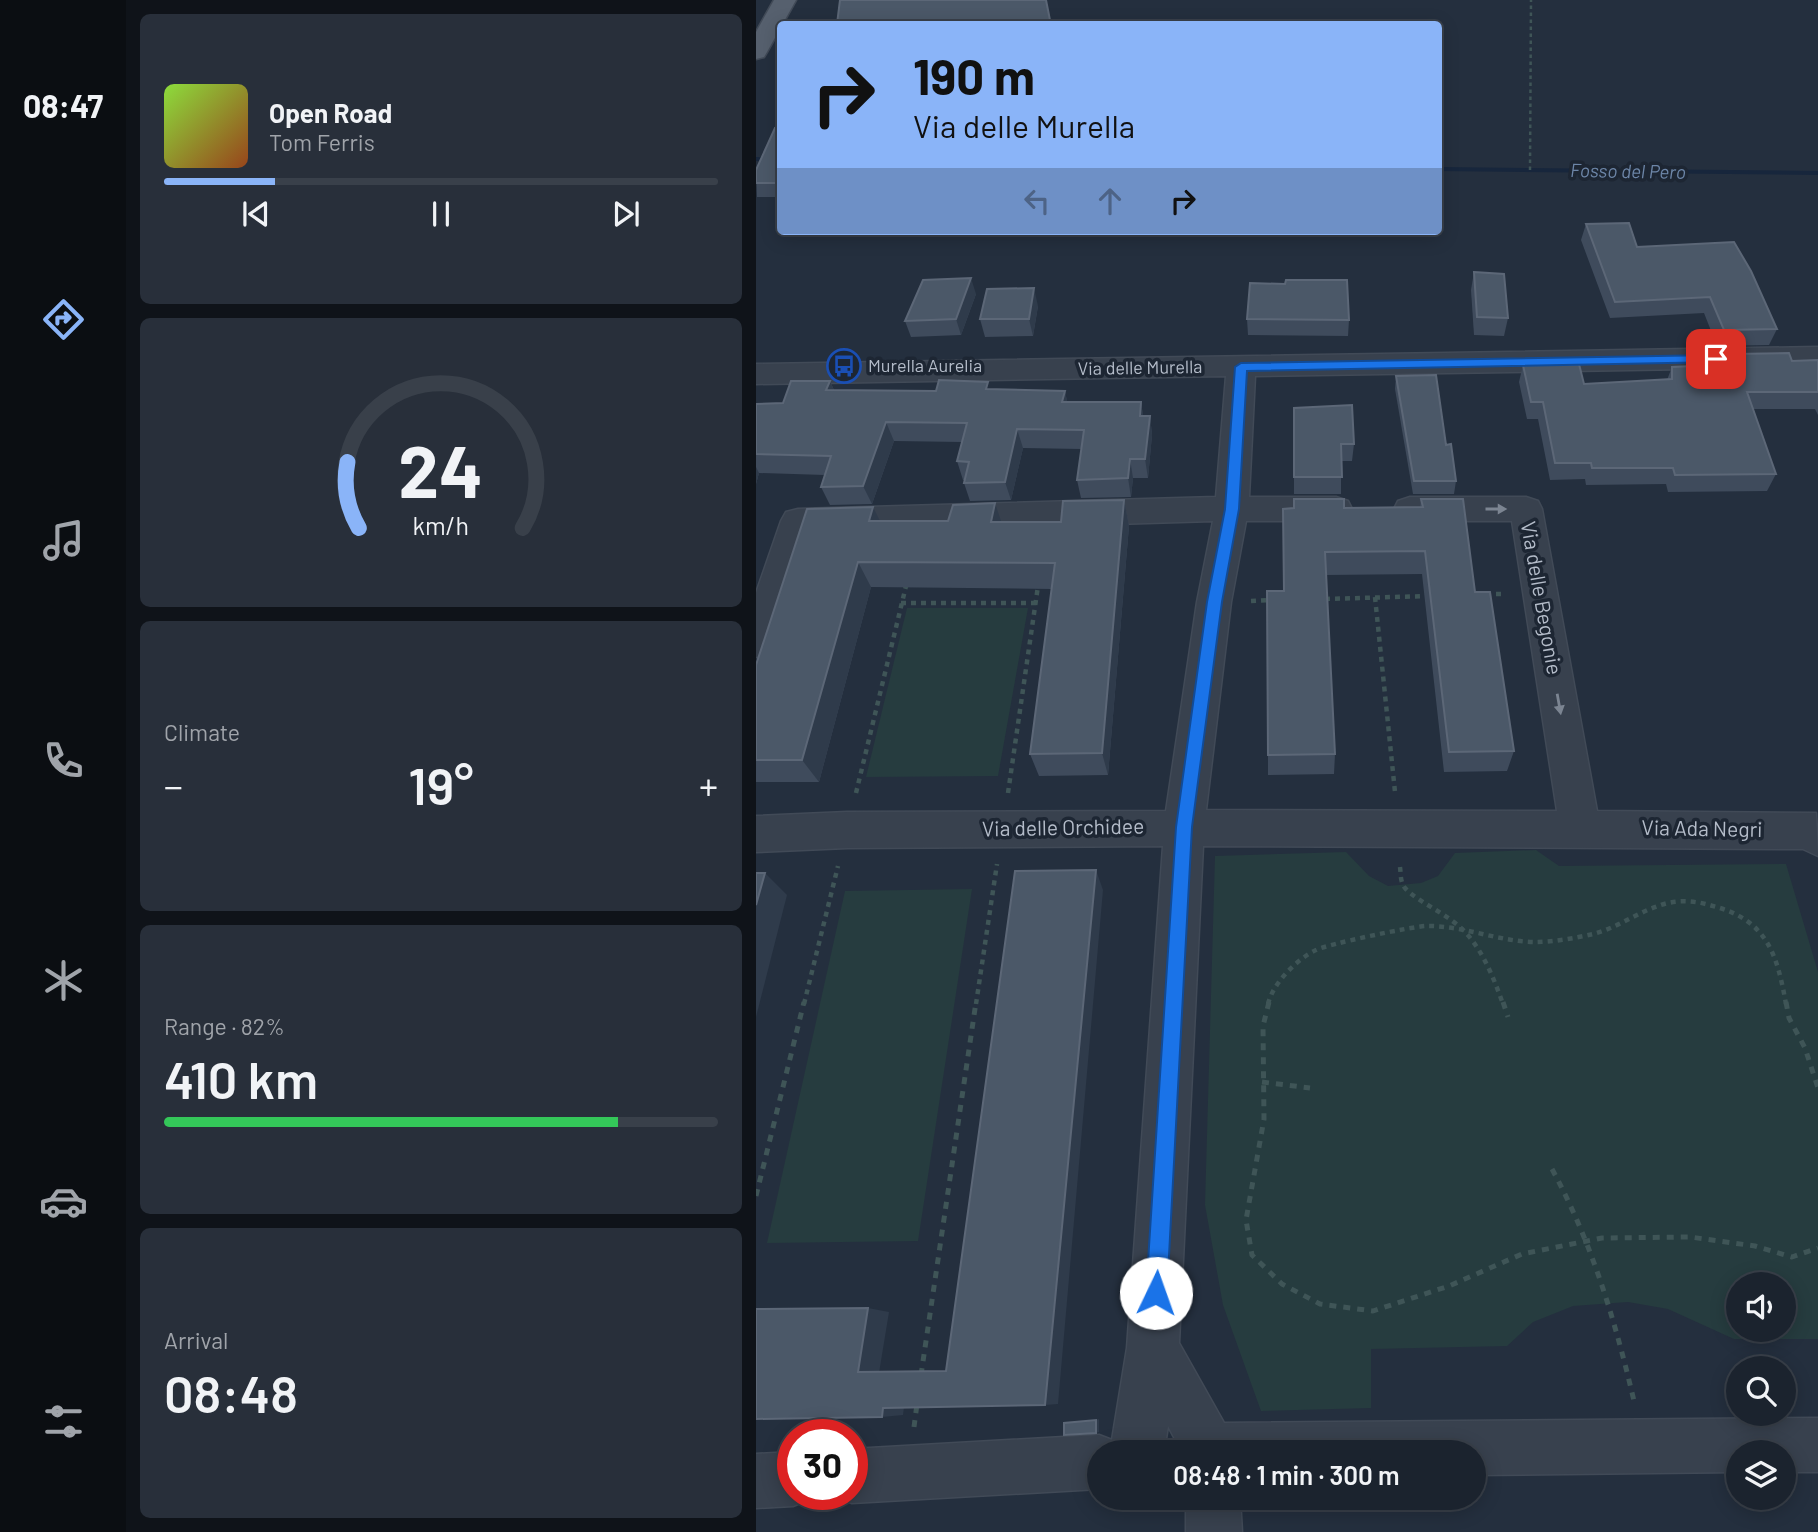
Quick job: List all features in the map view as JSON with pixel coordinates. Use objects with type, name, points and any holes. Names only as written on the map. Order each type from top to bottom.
[{"type":"main road","points":[[756,52],[785,0]]},
{"type":"street","name":"Via delle Murella","points":[[756,374],[1818,357]]},
{"type":"street","points":[[1139,1440],[1153,1348],[1184,827],[1214,602],[1232,509],[1241,367]]},
{"type":"street","name":"Via delle Begonie","points":[[756,643],[799,521],[1232,509],[1526,509],[1580,828]]},
{"type":"street","name":"Via delle Orchidee","points":[[756,834],[1184,827],[1580,828]]},
{"type":"street","name":"Via Ada Negri","points":[[1580,828],[1816,831],[1818,838]]},
{"type":"street","points":[[1153,1348],[1199,1440]]},
{"type":"street","points":[[1486,1454],[1644,1446],[1818,1445]]},
{"type":"street","points":[[868,1475],[1087,1463]]},
{"type":"street","points":[[756,1481],[777,1480]]},
{"type":"street","points":[[1213,1510],[1214,1532]]},
{"type":"path","points":[[1530,170],[1531,0]]},
{"type":"path","points":[[921,1377],[1048,515]]},
{"type":"path","points":[[756,1196],[922,518]]},
{"type":"path","points":[[1486,594],[1541,593]]},
{"type":"path","points":[[1322,599],[1431,596]]},
{"type":"path","points":[[1376,597],[1401,880],[1406,889],[1462,929],[1494,978],[1508,1017]]},
{"type":"path","points":[[1214,602],[1282,600]]},
{"type":"path","points":[[901,603],[1036,603]]},
{"type":"path","points":[[1818,1088],[1805,1048],[1789,1018],[1780,969],[1770,945],[1753,924],[1735,912],[1691,901],[1663,904],[1594,934],[1534,942],[1462,929],[1424,926],[1317,949],[1296,964],[1271,993],[1263,1026],[1264,1119],[1246,1220],[1252,1255],[1282,1284],[1320,1304],[1373,1311],[1449,1286],[1522,1254],[1602,1238],[1690,1237],[1755,1246],[1792,1257],[1818,1248]]},
{"type":"path","points":[[1262,1082],[1310,1088]]},
{"type":"path","points":[[1552,1169],[1571,1201],[1612,1306],[1644,1446]]},
{"type":"path","points":[[907,1473],[919,1391]]},
{"type":"green space","points":[[907,608],[1028,608],[998,776],[866,777]]},
{"type":"green space","points":[[1536,850],[1559,866],[1786,864],[1818,972],[1818,1339],[1796,1339],[1796,1272],[1726,1272],[1726,1335],[1668,1309],[1628,1302],[1573,1306],[1533,1322],[1507,1346],[1371,1349],[1371,1408],[1261,1411],[1223,1305],[1205,1205],[1215,856],[1346,852],[1369,876],[1388,886],[1421,883],[1438,876],[1455,853]]},
{"type":"green space","points":[[972,889],[918,1241],[767,1243],[845,891]]},
{"type":"building","points":[[840,0],[1046,0],[1050,20],[1038,21],[837,21]]},
{"type":"building","points":[[775,128],[777,183],[756,183],[756,170]]},
{"type":"building","points":[[1629,223],[1637,247],[1734,242],[1751,271],[1777,329],[1724,330],[1710,297],[1615,302],[1586,224]]},
{"type":"building","points":[[1474,272],[1504,274],[1508,318],[1477,317]]},
{"type":"building","points":[[971,278],[956,319],[905,321],[923,280]]},
{"type":"building","points":[[1286,280],[1347,280],[1349,320],[1247,319],[1250,283],[1285,284]]},
{"type":"building","points":[[1034,288],[1029,319],[980,319],[987,289]]},
{"type":"building","points":[[1789,353],[1792,361],[1818,360],[1818,392],[1747,392],[1776,474],[1675,475],[1673,468],[1592,468],[1591,463],[1555,463],[1543,402],[1531,402],[1523,365],[1579,364],[1584,384],[1672,379],[1672,367],[1738,364],[1734,354]]},
{"type":"building","points":[[1436,375],[1446,445],[1451,444],[1456,481],[1414,481],[1396,376]]},
{"type":"building","points":[[939,380],[988,382],[986,389],[1065,391],[1062,402],[1141,402],[1140,416],[1150,416],[1145,459],[1130,459],[1128,478],[1077,480],[1084,430],[1017,429],[1005,482],[964,483],[969,462],[957,461],[967,423],[886,422],[863,486],[821,487],[831,456],[756,454],[756,404],[783,403],[791,381],[830,381],[826,390],[936,391]]},
{"type":"building","points":[[1352,405],[1354,444],[1341,444],[1342,477],[1294,477],[1294,408]]},
{"type":"building","points":[[1294,499],[1344,499],[1344,508],[1423,507],[1421,499],[1463,499],[1475,592],[1490,592],[1514,751],[1449,752],[1425,551],[1325,552],[1335,754],[1268,755],[1267,591],[1284,591],[1283,509],[1294,508]]},
{"type":"building","points":[[1124,500],[1102,753],[1030,754],[1055,563],[858,562],[802,760],[756,760],[756,665],[807,509],[873,507],[869,521],[948,521],[953,505],[995,503],[991,522],[1061,522],[1063,501]]},
{"type":"building","points":[[1096,870],[1045,1405],[883,1408],[882,1417],[756,1419],[756,1309],[868,1308],[858,1372],[946,1371],[1015,871]]},
{"type":"building","points":[[756,873],[765,873],[756,905]]},
{"type":"building","points":[[1096,1420],[1096,1433],[1064,1435],[1064,1423]]},
{"type":"waterway","name":"Fosso del Pero","points":[[756,159],[777,160]]},
{"type":"waterway","name":"Fosso del Pero","points":[[1442,169],[1818,173]]},
{"type":"place","name":"Murella Aurelia","points":[[844,366]]},
{"type":"route","points":[[1156,1293],[1184,827],[1214,602],[1232,509],[1241,367],[1716,359]]}]
